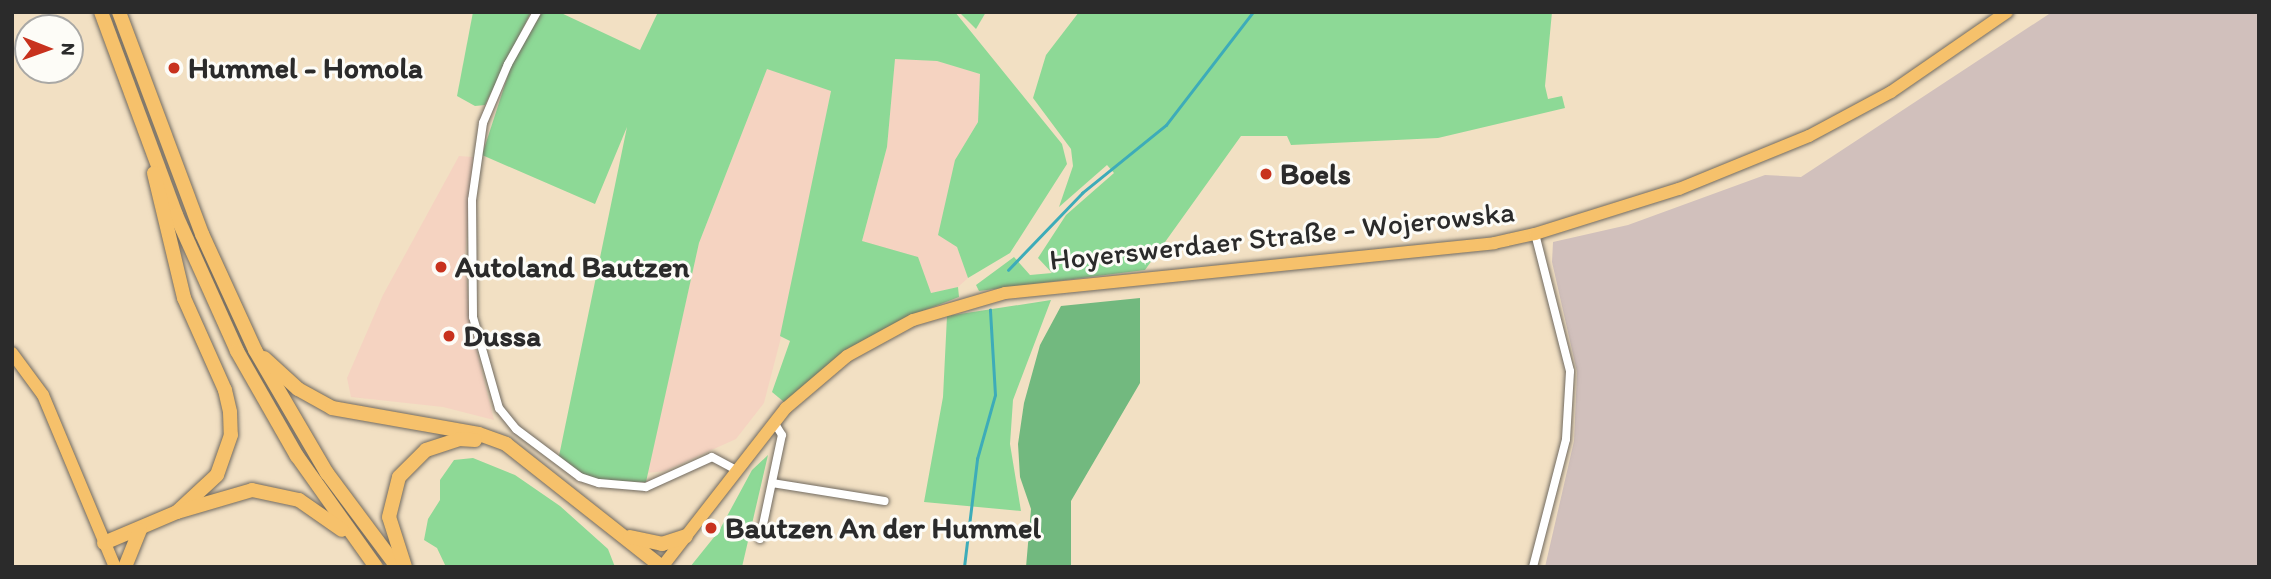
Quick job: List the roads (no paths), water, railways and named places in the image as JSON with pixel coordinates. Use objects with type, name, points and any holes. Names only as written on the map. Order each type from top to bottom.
[{"type":"highway","points":[[101,12],[197,266],[237,351],[297,456],[376,567]]},
{"type":"highway","points":[[119,12],[202,233],[255,350],[327,473],[397,567]]},
{"type":"highway","points":[[150,142],[172,258],[230,412],[231,435],[217,475],[177,512]]},
{"type":"highway","points":[[255,350],[298,389],[332,408],[479,434],[506,444],[662,567]]},
{"type":"highway","points":[[405,567],[389,517],[395,485],[414,459],[441,443],[458,439],[490,444],[529,463]]},
{"type":"highway","points":[[104,543],[140,530],[177,512],[234,493],[270,491],[299,500],[355,540]]},
{"type":"highway","points":[[125,567],[140,530]]},
{"type":"highway","points":[[622,535],[653,545],[686,536]]},
{"type":"main road","name":"Hoyerswerdaer Straße - Wojerowska","points":[[662,567],[774,422],[847,356],[913,320],[963,303],[1018,292],[1494,243],[1535,234],[1679,189],[1809,136],[1891,92],[2007,12]]},
{"type":"main road","points":[[12,353],[43,395],[115,567]]},
{"type":"street","points":[[537,12],[508,64],[483,123],[472,200],[474,317],[499,408],[516,429],[580,477],[599,484],[646,487],[712,457],[736,470]]},
{"type":"street","points":[[1533,567],[1564,450],[1570,371],[1535,234]]},
{"type":"street","points":[[761,539],[782,435],[774,422]]},
{"type":"street","points":[[772,483],[885,500]]},
{"type":"waterway","points":[[1008,270],[1082,193],[1166,125],[1253,12]]},
{"type":"waterway","points":[[964,567],[977,459],[995,395],[990,310]]},
{"type":"place","name":"Hummel - Homola","points":[[174,68]]},
{"type":"place","name":"Boels","points":[[1266,174]]},
{"type":"place","name":"Autoland Bautzen","points":[[441,267]]},
{"type":"place","name":"Dussa","points":[[449,336]]},
{"type":"place","name":"Bautzen An der Hummel","points":[[711,528]]}]
